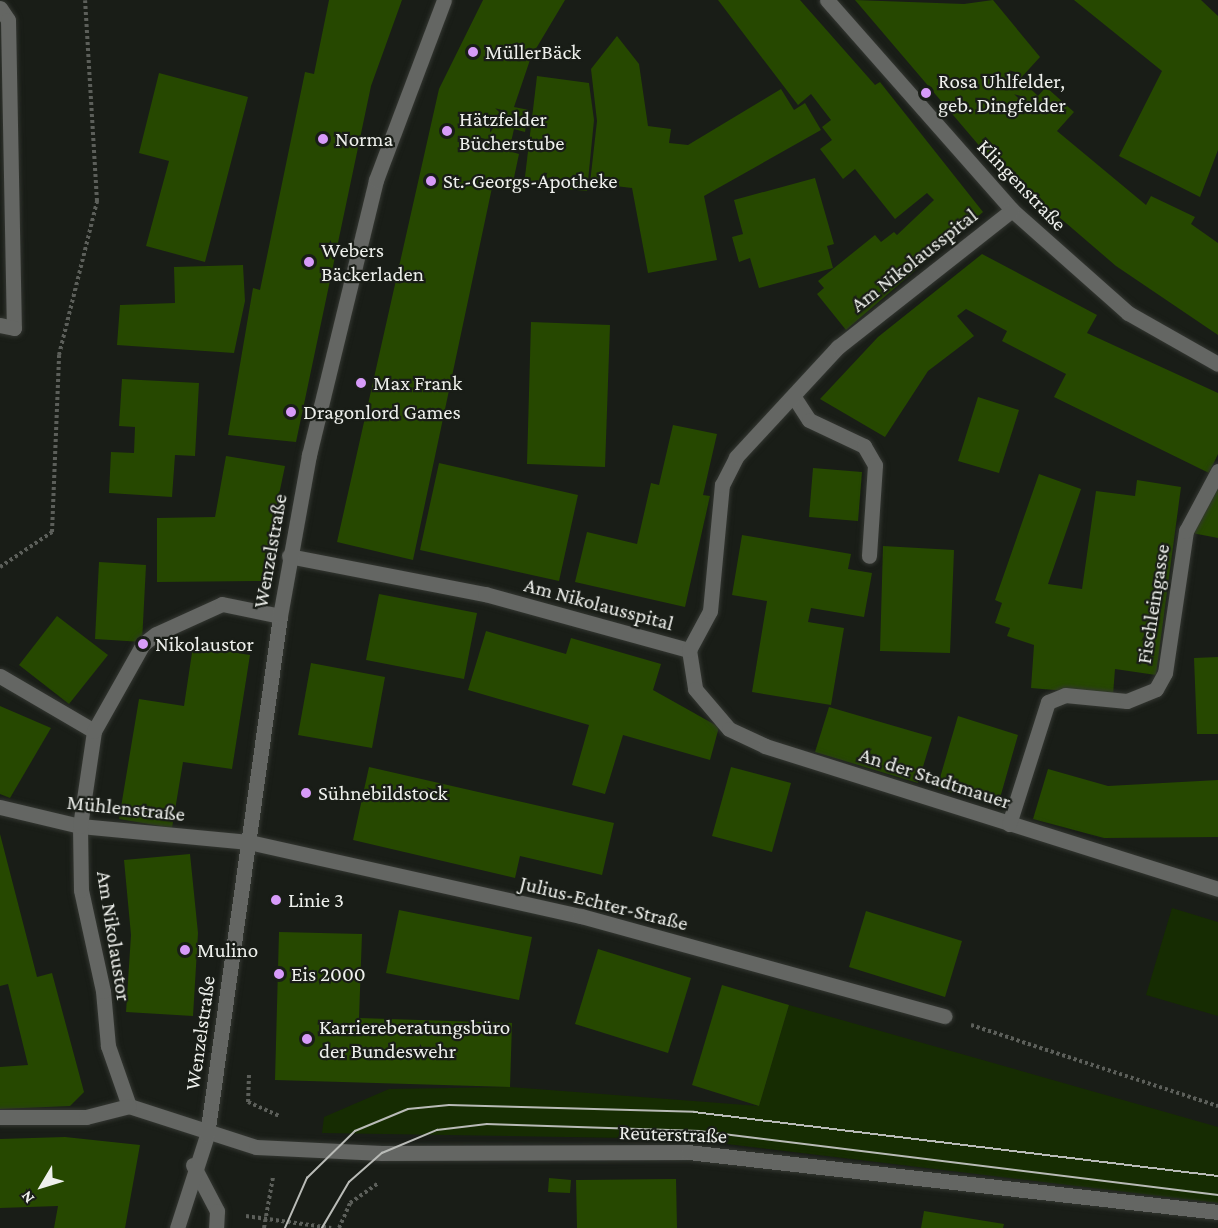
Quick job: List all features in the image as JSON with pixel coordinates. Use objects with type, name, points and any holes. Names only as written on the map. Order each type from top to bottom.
[{"type":"street","name":"Wenzelstraße","points":[[177,1228],[193,1165],[207,1135],[289,556],[376,180],[444,0]]},
{"type":"street","name":"Klingenstraße","points":[[827,0],[1012,210],[1128,313],[1218,364]]},
{"type":"street","points":[[0,9],[8,20],[14,328],[0,326]]},
{"type":"street","name":"Am Nikolausspital","points":[[289,556],[485,594],[689,650],[710,611],[723,485],[736,457],[794,398],[838,346],[1012,210]]},
{"type":"street","points":[[794,398],[809,420],[864,446],[874,465],[869,556]]},
{"type":"street","name":"Fischleingasse","points":[[1009,824],[1048,702],[1065,695],[1126,701],[1156,689],[1165,673],[1186,531],[1218,471]]},
{"type":"street","name":"Am Nikolaustor","points":[[129,1106],[108,1046],[103,991],[81,890],[80,826],[93,731],[143,644],[156,634],[222,604],[280,616]]},
{"type":"street","name":"An der Stadtmauer","points":[[689,650],[695,689],[729,729],[765,746],[1218,889]]},
{"type":"street","points":[[0,676],[93,731]]},
{"type":"street","name":"Mühlenstraße","points":[[0,807],[80,826],[249,842]]},
{"type":"street","name":"Julius-Echter-Straße","points":[[249,842],[580,916],[944,1016]]},
{"type":"street","points":[[0,1117],[86,1117],[129,1106]]},
{"type":"street","name":"Reuterstraße","points":[[129,1106],[207,1135],[278,1149],[382,1153],[688,1152],[1218,1212]]},
{"type":"street","points":[[193,1165],[217,1211],[216,1228]]},
{"type":"path","points":[[0,567],[52,532],[59,355],[97,201],[85,0]]},
{"type":"path","points":[[944,1016],[1218,1106]]},
{"type":"path","points":[[249,1070],[248,1102],[279,1117],[278,1149],[264,1228]]},
{"type":"path","points":[[339,1228],[350,1203],[382,1181],[382,1153]]},
{"type":"path","points":[[217,1211],[331,1228]]},
{"type":"green space","points":[[1172,908],[1218,922],[1218,1016],[1146,995]]},
{"type":"green space","points":[[789,1005],[1218,1127],[1218,1203],[685,1139],[322,1133],[324,1117],[389,1089],[510,1087],[759,1106]]},
{"type":"building","points":[[329,0],[402,0],[371,86],[296,442],[228,435],[253,288],[260,290],[305,72],[314,74]]},
{"type":"building","points":[[483,0],[565,0],[531,57],[514,107],[529,110],[525,132],[514,129],[509,151],[519,154],[512,187],[493,183],[413,560],[337,542],[439,89]]},
{"type":"building","points":[[718,0],[800,0],[875,85],[880,82],[983,212],[846,330],[817,294],[824,288],[818,281],[875,235],[881,242],[894,232],[897,235],[934,200],[927,193],[895,219],[855,169],[843,179],[820,149],[832,140],[822,127],[831,120],[811,94],[798,105]]},
{"type":"building","points":[[855,0],[964,4],[993,0],[1040,57],[1020,79],[1038,96],[1046,87],[1074,112],[1057,131],[1146,205],[1151,196],[1195,217],[1191,224],[1218,243],[1218,335],[1116,266],[988,156]]},
{"type":"building","points":[[1074,0],[1201,0],[1218,16],[1218,150],[1200,197],[1119,156],[1162,71]]},
{"type":"building","points":[[617,36],[639,64],[648,126],[671,129],[669,143],[688,145],[781,89],[794,110],[805,103],[821,130],[704,196],[717,260],[648,273],[632,188],[590,183],[597,121],[591,69]]},
{"type":"building","points":[[159,73],[248,97],[205,262],[146,246],[169,161],[139,153]]},
{"type":"building","points":[[537,76],[589,83],[594,120],[587,191],[524,185]]},
{"type":"building","points":[[815,178],[834,244],[827,246],[833,268],[759,288],[750,258],[739,262],[732,237],[743,234],[734,200]]},
{"type":"building","points":[[982,254],[1097,315],[1087,333],[1218,393],[1218,454],[1209,473],[1054,397],[1066,374],[1002,341],[1007,331],[966,309],[957,316],[974,336],[928,371],[885,437],[820,399],[878,337]]},
{"type":"building","points":[[243,265],[245,301],[234,353],[117,345],[120,305],[175,303],[174,267]]},
{"type":"building","points":[[531,322],[610,325],[605,467],[527,464]]},
{"type":"building","points":[[122,379],[199,383],[195,456],[175,455],[172,497],[109,493],[111,452],[134,453],[135,427],[119,426]]},
{"type":"building","points":[[978,397],[1019,410],[999,473],[958,461]]},
{"type":"building","points":[[673,425],[717,434],[703,495],[710,496],[685,607],[575,582],[587,532],[637,544],[651,483],[659,485]]},
{"type":"building","points":[[226,456],[285,466],[261,581],[157,582],[157,518],[215,517]]},
{"type":"building","points":[[439,463],[578,495],[559,581],[420,550]]},
{"type":"building","points":[[813,468],[862,472],[858,521],[809,517]]},
{"type":"building","points":[[1039,474],[1081,489],[1048,584],[1082,589],[1096,491],[1135,496],[1137,480],[1181,487],[1156,675],[1115,669],[1113,695],[1031,688],[1034,645],[1007,636],[1010,628],[995,623],[1002,603],[995,600]]},
{"type":"building","points":[[1218,483],[1218,538],[1192,533]]},
{"type":"building","points":[[742,535],[851,554],[848,569],[872,573],[864,617],[811,608],[808,622],[844,628],[831,705],[752,692],[767,601],[732,595]]},
{"type":"building","points":[[883,546],[954,550],[950,653],[880,651]]},
{"type":"building","points":[[99,562],[146,565],[142,642],[95,639]]},
{"type":"building","points":[[379,594],[477,613],[464,679],[366,660]]},
{"type":"building","points":[[57,616],[108,655],[69,704],[19,665]]},
{"type":"building","points":[[486,631],[566,654],[571,638],[661,664],[653,690],[719,727],[710,760],[623,735],[605,794],[572,785],[589,725],[468,690]]},
{"type":"building","points":[[193,646],[250,655],[232,769],[183,762],[172,828],[119,819],[139,699],[184,706]]},
{"type":"building","points":[[1218,657],[1218,734],[1197,734],[1194,658]]},
{"type":"building","points":[[311,663],[385,677],[372,748],[298,735]]},
{"type":"building","points":[[0,706],[51,728],[10,798],[0,794]]},
{"type":"building","points":[[829,707],[932,737],[918,783],[815,752]]},
{"type":"building","points":[[958,716],[1018,735],[1000,798],[979,792],[976,800],[937,788]]},
{"type":"building","points":[[369,767],[614,823],[602,875],[520,856],[515,878],[353,840]]},
{"type":"building","points":[[731,767],[791,783],[772,852],[712,836]]},
{"type":"building","points":[[1048,769],[1108,786],[1218,780],[1218,837],[1104,838],[1033,819]]},
{"type":"building","points":[[0,834],[37,977],[52,973],[84,1092],[70,1106],[0,1109],[0,1067],[28,1065],[8,984],[0,986]]},
{"type":"building","points":[[190,854],[198,933],[193,1016],[126,1012],[131,935],[124,860]]},
{"type":"building","points":[[399,910],[532,937],[519,1000],[386,973]]},
{"type":"building","points":[[866,911],[962,941],[945,997],[849,967]]},
{"type":"building","points":[[279,932],[362,934],[359,1018],[512,1023],[510,1087],[275,1080]]},
{"type":"building","points":[[598,949],[691,978],[668,1053],[575,1024]]},
{"type":"building","points":[[722,985],[789,1005],[759,1106],[692,1085]]},
{"type":"building","points":[[65,1137],[140,1145],[125,1228],[54,1228],[58,1206],[0,1208],[0,1139]]},
{"type":"building","points":[[549,1178],[571,1180],[570,1193],[548,1192]]},
{"type":"building","points":[[676,1179],[677,1228],[577,1228],[576,1180]]},
{"type":"building","points":[[924,1211],[1004,1224],[1003,1228],[921,1228]]},
{"type":"tram line","points":[[285,1228],[307,1178],[355,1131],[408,1109],[449,1105],[694,1112],[1218,1176]]},
{"type":"tram line","points":[[322,1228],[349,1182],[382,1153],[437,1130],[487,1124],[699,1131],[1218,1195]]},
{"type":"place","name":"MüllerBäck","points":[[473,52]]},
{"type":"place","name":"Rosa Uhlfelder, geb. Dingfelder","points":[[926,93]]},
{"type":"place","name":"Hätzfelder Bücherstube","points":[[447,131]]},
{"type":"place","name":"Norma","points":[[323,139]]},
{"type":"place","name":"St.-Georgs-Apotheke","points":[[431,181]]},
{"type":"place","name":"Webers Bäckerladen","points":[[309,262]]},
{"type":"place","name":"Max Frank","points":[[361,383]]},
{"type":"place","name":"Dragonlord Games","points":[[291,412]]},
{"type":"place","name":"Nikolaustor","points":[[143,644]]},
{"type":"place","name":"Sühnebildstock","points":[[306,793]]},
{"type":"place","name":"Linie 3","points":[[276,900]]},
{"type":"place","name":"Mulino","points":[[185,950]]},
{"type":"place","name":"Eis 2000","points":[[279,974]]},
{"type":"place","name":"Karriereberatungsbüro der Bundeswehr","points":[[307,1039]]}]
